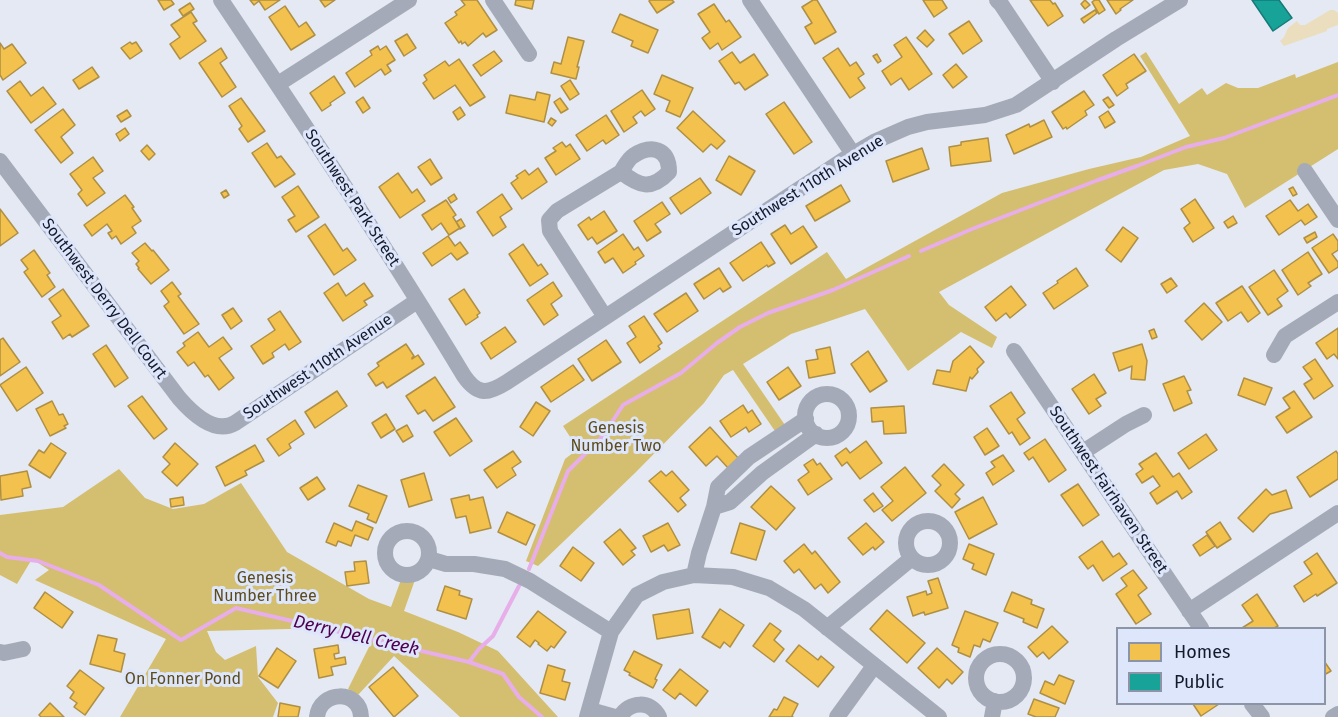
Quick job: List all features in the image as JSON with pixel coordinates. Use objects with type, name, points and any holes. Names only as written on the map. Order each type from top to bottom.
[{"type":"street","name":"Southwest Park Street","points":[[221,0],[384,247],[472,386],[484,391]]},
{"type":"street","points":[[278,84],[410,0]]},
{"type":"street","points":[[493,0],[529,54]]},
{"type":"street","points":[[750,0],[853,154]]},
{"type":"street","points":[[997,0],[1053,82]]},
{"type":"street","name":"Southwest 110th Avenue","points":[[484,391],[490,391],[507,382],[876,141],[908,127],[927,122],[985,115],[1016,105],[1177,1]]},
{"type":"street","name":"Southwest Derry Dell Court","points":[[0,161],[179,398],[196,415],[217,426]]},
{"type":"street","points":[[1305,171],[1338,220]]},
{"type":"street","points":[[605,317],[550,231],[549,220],[557,212],[621,172]]},
{"type":"street","name":"Southwest 110th Avenue","points":[[217,426],[225,427],[243,418],[417,301]]},
{"type":"street","points":[[1274,355],[1285,336],[1338,302]]},
{"type":"street","name":"Southwest Fairhaven Street","points":[[1014,351],[1201,627]]},
{"type":"street","points":[[827,394],[841,398],[849,411],[847,425],[843,431],[830,438],[816,434],[807,425],[808,405],[819,395],[827,394]]},
{"type":"street","points":[[1083,452],[1144,415]]},
{"type":"street","points":[[694,575],[718,487],[749,457],[806,419]]},
{"type":"street","points":[[714,507],[730,502],[762,473],[816,434]]},
{"type":"street","points":[[1190,611],[1338,513]]},
{"type":"street","points":[[827,628],[912,558]]},
{"type":"street","points":[[429,559],[446,564],[474,564],[505,569],[530,580],[611,632]]},
{"type":"street","points":[[659,717],[651,707],[642,704],[626,708],[617,717],[588,714],[611,632],[637,595],[663,582],[694,575],[733,577],[770,588],[804,609],[939,717]]},
{"type":"street","points":[[0,652],[24,649]]},
{"type":"street","points":[[837,717],[874,666]]},
{"type":"street","points":[[317,717],[324,702],[333,697],[344,696],[353,700],[361,710],[361,717]]},
{"type":"street","points":[[1253,705],[1262,717]]},
{"type":"street","points":[[1333,717],[1338,714]]},
{"type":"shaded area","points":[[1330,10],[1338,13],[1338,25],[1284,46],[1280,41],[1288,28],[1297,21],[1300,25],[1305,25]]},
{"type":"green space","name":"Genesis Number Two","points":[[1146,52],[1179,104],[1202,88],[1207,95],[1226,83],[1238,88],[1258,88],[1295,74],[1296,78],[1338,62],[1338,149],[1245,208],[1227,174],[1198,164],[1164,170],[939,292],[949,305],[997,337],[992,348],[961,332],[908,371],[865,309],[791,334],[743,364],[787,428],[777,434],[733,370],[724,375],[704,403],[635,473],[538,566],[526,561],[565,459],[578,449],[563,426],[827,252],[846,279],[1002,193],[1141,157],[1190,136],[1140,56]]},
{"type":"green space","points":[[119,469],[145,498],[173,509],[204,504],[241,483],[287,552],[369,599],[391,607],[402,577],[416,577],[404,611],[458,632],[498,651],[558,717],[460,717],[394,656],[358,695],[348,689],[370,645],[329,628],[207,631],[216,652],[225,660],[256,646],[258,677],[278,703],[273,717],[120,717],[166,639],[35,580],[49,570],[32,559],[17,584],[0,575],[0,515],[63,507]]},
{"type":"building: Homes","points":[[158,0],[171,0],[174,4],[164,10]]},
{"type":"building: Homes","points":[[250,0],[280,0],[265,10],[259,1],[254,5]]},
{"type":"building: Homes","points":[[320,0],[335,0],[325,7]]},
{"type":"building: Homes","points":[[461,0],[477,0],[497,30],[486,37],[483,33],[468,46],[465,42],[459,43],[445,23],[457,15],[455,12],[465,5]]},
{"type":"building: Homes","points":[[516,0],[534,0],[532,9],[515,5]]},
{"type":"building: Homes","points":[[650,0],[672,0],[674,2],[657,13]]},
{"type":"building: Homes","points":[[817,0],[836,32],[815,44],[805,27],[812,23],[802,7]]},
{"type":"building: Homes","points":[[923,0],[942,0],[947,8],[934,17]]},
{"type":"building: Homes","points":[[1030,0],[1050,0],[1053,4],[1055,3],[1063,16],[1048,26]]},
{"type":"building: Homes","points":[[1085,0],[1090,5],[1085,9],[1081,4]]},
{"type":"building: Homes","points":[[1099,0],[1105,10],[1099,14],[1092,2]]},
{"type":"building: Homes","points":[[1107,0],[1133,0],[1116,14]]},
{"type":"building: Homes","points":[[190,3],[194,9],[183,16],[179,10]]},
{"type":"building: Homes","points":[[714,4],[726,22],[729,20],[741,37],[722,50],[718,43],[710,49],[702,38],[710,32],[698,14]]},
{"type":"building: Homes","points":[[285,6],[299,27],[306,22],[315,35],[291,50],[269,17]]},
{"type":"building: Homes","points":[[1095,10],[1097,13],[1084,23],[1081,19]]},
{"type":"building: Homes","points":[[191,12],[197,21],[193,23],[206,41],[180,59],[170,44],[180,37],[171,25]]},
{"type":"building: Homes","points":[[620,14],[658,30],[648,53],[631,46],[633,41],[612,32]]},
{"type":"building: Homes","points":[[969,21],[982,41],[963,54],[949,34]]},
{"type":"building: Homes","points":[[925,30],[934,40],[927,47],[917,38]]},
{"type":"building: Homes","points":[[407,34],[416,48],[404,56],[395,41]]},
{"type":"building: Homes","points":[[568,37],[584,41],[576,79],[551,73],[554,62],[561,64]]},
{"type":"building: Homes","points":[[906,37],[932,74],[909,90],[901,78],[891,85],[882,71],[902,57],[894,45]]},
{"type":"building: Homes","points":[[130,42],[132,44],[136,42],[142,51],[130,59],[121,48]]},
{"type":"building: Homes","points":[[0,43],[4,49],[12,44],[26,63],[3,80],[0,75]]},
{"type":"building: Homes","points":[[378,46],[380,50],[386,46],[395,60],[387,65],[391,71],[385,75],[381,69],[355,87],[346,73],[372,55],[370,51]]},
{"type":"building: Homes","points":[[221,48],[227,58],[220,63],[236,87],[222,97],[199,63]]},
{"type":"building: Homes","points":[[838,48],[850,66],[856,62],[864,74],[858,78],[865,88],[850,98],[823,58]]},
{"type":"building: Homes","points":[[494,51],[502,61],[481,76],[473,65]]},
{"type":"building: Homes","points":[[732,52],[740,63],[754,54],[768,75],[745,90],[739,82],[735,84],[719,61]]},
{"type":"building: Homes","points":[[877,54],[881,61],[878,63],[873,56]]},
{"type":"building: Homes","points":[[1134,54],[1146,71],[1126,84],[1128,88],[1117,96],[1103,75]]},
{"type":"building: Homes","points":[[459,59],[485,97],[470,106],[455,85],[434,99],[423,83],[427,80],[424,75],[445,61],[449,66]]},
{"type":"building: Homes","points":[[956,64],[967,77],[953,88],[943,75]]},
{"type":"building: Homes","points":[[92,67],[99,77],[79,89],[73,80]]},
{"type":"building: Homes","points":[[662,75],[693,88],[680,117],[666,111],[670,101],[654,94]]},
{"type":"building: Homes","points":[[334,76],[345,93],[322,111],[310,93]]},
{"type":"building: Homes","points":[[570,80],[579,94],[570,100],[561,86]]},
{"type":"building: Homes","points":[[20,81],[31,96],[43,87],[56,104],[31,123],[7,91]]},
{"type":"building: Homes","points":[[642,90],[655,109],[645,116],[641,111],[633,117],[637,123],[624,132],[611,111]]},
{"type":"building: Homes","points":[[1084,91],[1094,105],[1085,111],[1087,115],[1067,129],[1066,127],[1063,129],[1052,112]]},
{"type":"building: Homes","points":[[537,92],[550,95],[544,122],[506,113],[510,95],[535,100]]},
{"type":"building: Homes","points":[[363,97],[370,108],[363,113],[356,102]]},
{"type":"building: Homes","points":[[1108,97],[1114,105],[1109,108],[1103,100]]},
{"type":"building: Homes","points":[[241,98],[265,131],[248,142],[239,129],[242,126],[229,106]]},
{"type":"building: Homes","points":[[560,98],[568,109],[561,113],[554,102]]},
{"type":"building: Homes","points":[[784,102],[812,142],[794,154],[766,114]]},
{"type":"building: Homes","points":[[460,107],[465,115],[458,120],[453,112]]},
{"type":"building: Homes","points":[[63,109],[75,125],[61,137],[73,153],[61,163],[35,130]]},
{"type":"building: Homes","points":[[127,110],[131,116],[121,122],[117,116]]},
{"type":"building: Homes","points":[[693,111],[725,141],[717,149],[711,144],[703,152],[677,128]]},
{"type":"building: Homes","points":[[1108,111],[1115,122],[1105,128],[1099,117]]},
{"type":"building: Homes","points":[[606,115],[619,135],[606,144],[603,140],[587,151],[576,135]]},
{"type":"building: Homes","points":[[551,118],[556,121],[552,126],[548,123]]},
{"type":"building: Homes","points":[[1044,120],[1052,137],[1014,154],[1006,135]]},
{"type":"building: Homes","points":[[125,128],[129,134],[120,141],[116,134]]},
{"type":"building: Homes","points":[[988,138],[991,161],[951,166],[949,147],[961,145],[961,142]]},
{"type":"building: Homes","points":[[562,142],[566,147],[570,144],[580,159],[556,175],[545,158],[556,151],[553,148]]},
{"type":"building: Homes","points":[[267,143],[277,158],[281,156],[295,174],[275,187],[252,153]]},
{"type":"building: Homes","points":[[147,145],[155,154],[149,160],[141,151]]},
{"type":"building: Homes","points":[[922,148],[929,169],[893,182],[886,161]]},
{"type":"building: Homes","points":[[729,156],[755,171],[741,195],[716,180]]},
{"type":"building: Homes","points":[[93,157],[103,171],[93,178],[105,193],[87,206],[78,194],[82,190],[70,174]]},
{"type":"building: Homes","points":[[430,159],[442,178],[431,185],[418,167]]},
{"type":"building: Homes","points":[[538,168],[547,182],[522,199],[511,183],[525,170],[529,175]]},
{"type":"building: Homes","points":[[398,173],[412,193],[417,189],[425,201],[400,218],[379,187]]},
{"type":"building: Homes","points":[[700,178],[711,193],[681,214],[670,198]]},
{"type":"building: Homes","points":[[841,185],[850,201],[815,221],[806,206]]},
{"type":"building: Homes","points":[[298,186],[319,217],[296,232],[288,220],[295,216],[282,197]]},
{"type":"building: Homes","points":[[1293,187],[1297,194],[1293,196],[1289,189]]},
{"type":"building: Homes","points":[[226,190],[229,195],[224,198],[221,193]]},
{"type":"building: Homes","points":[[454,194],[457,199],[451,203],[448,198]]},
{"type":"building: Homes","points":[[502,194],[512,209],[500,217],[506,227],[493,236],[477,212]]},
{"type":"building: Homes","points":[[125,195],[141,221],[132,227],[136,233],[121,244],[116,236],[112,239],[108,233],[112,231],[107,224],[92,236],[84,225]]},
{"type":"building: Homes","points":[[1195,199],[1214,228],[1193,242],[1184,228],[1190,223],[1181,209]]},
{"type":"building: Homes","points":[[446,200],[456,215],[453,217],[460,228],[449,235],[441,223],[432,230],[422,215]]},
{"type":"building: Homes","points":[[1290,200],[1298,211],[1308,204],[1317,217],[1305,225],[1301,220],[1279,235],[1266,216]]},
{"type":"building: Homes","points":[[662,202],[670,214],[655,224],[661,232],[647,241],[634,221]]},
{"type":"building: Homes","points":[[0,209],[18,233],[0,246]]},
{"type":"building: Homes","points":[[604,211],[617,231],[597,244],[592,237],[588,240],[578,225],[589,217],[591,220]]},
{"type":"building: Homes","points":[[1233,216],[1237,223],[1228,228],[1224,222]]},
{"type":"building: Homes","points":[[461,219],[465,226],[460,229],[456,222]]},
{"type":"building: Homes","points":[[325,224],[343,251],[347,248],[356,260],[334,275],[308,236]]},
{"type":"building: Homes","points":[[785,225],[791,234],[803,226],[817,247],[791,264],[771,234]]},
{"type":"building: Homes","points":[[1123,227],[1138,238],[1121,262],[1106,250]]},
{"type":"building: Homes","points":[[1315,232],[1317,237],[1307,243],[1304,238]]},
{"type":"building: Homes","points":[[623,234],[634,250],[638,247],[644,256],[623,273],[613,258],[605,263],[598,252]]},
{"type":"building: Homes","points":[[1333,234],[1338,241],[1338,250],[1332,254],[1338,262],[1338,267],[1329,273],[1312,248]]},
{"type":"building: Homes","points":[[448,236],[455,246],[460,242],[468,253],[457,260],[451,253],[432,266],[423,253]]},
{"type":"building: Homes","points":[[761,242],[775,263],[768,267],[767,265],[743,281],[730,263]]},
{"type":"building: Homes","points":[[145,243],[169,270],[151,284],[138,269],[136,264],[139,261],[132,253]]},
{"type":"building: Homes","points":[[523,244],[538,266],[541,264],[548,274],[530,286],[509,254]]},
{"type":"building: Homes","points":[[34,250],[50,273],[47,275],[55,287],[42,297],[24,272],[28,269],[21,260]]},
{"type":"building: Homes","points":[[1308,252],[1322,274],[1308,283],[1311,286],[1298,295],[1282,270]]},
{"type":"building: Homes","points":[[719,268],[731,287],[723,292],[720,288],[704,299],[694,284]]},
{"type":"building: Homes","points":[[1076,268],[1088,286],[1054,309],[1043,293]]},
{"type":"building: Homes","points":[[1274,270],[1288,291],[1277,299],[1282,306],[1268,315],[1249,287]]},
{"type":"building: Homes","points":[[1171,278],[1177,286],[1167,293],[1161,284]]},
{"type":"building: Homes","points":[[172,282],[181,294],[178,296],[199,324],[184,334],[164,306],[169,302],[161,291]]},
{"type":"building: Homes","points":[[553,282],[562,296],[551,304],[558,315],[544,325],[527,300]]},
{"type":"building: Homes","points":[[338,283],[346,296],[364,283],[373,296],[364,301],[367,305],[343,321],[324,293]]},
{"type":"building: Homes","points":[[1011,286],[1026,305],[1010,318],[1006,313],[996,321],[985,307]]},
{"type":"building: Homes","points":[[1242,286],[1260,313],[1248,322],[1241,312],[1228,321],[1216,303]]},
{"type":"building: Homes","points":[[63,289],[89,326],[72,337],[70,334],[63,339],[52,322],[61,316],[49,299]]},
{"type":"building: Homes","points":[[464,289],[480,313],[466,325],[449,299]]},
{"type":"building: Homes","points":[[686,293],[698,311],[667,332],[654,314]]},
{"type":"building: Homes","points":[[1204,303],[1222,322],[1202,340],[1185,321]]},
{"type":"building: Homes","points":[[233,308],[242,321],[231,329],[222,315]]},
{"type":"building: Homes","points":[[280,311],[301,342],[289,350],[285,344],[272,353],[274,357],[263,364],[251,346],[275,330],[268,319]]},
{"type":"building: Homes","points":[[644,316],[662,343],[658,346],[660,349],[640,363],[627,343],[636,337],[629,326]]},
{"type":"building: Homes","points":[[505,327],[516,342],[491,359],[481,343]]},
{"type":"building: Homes","points":[[1338,328],[1338,359],[1334,354],[1327,359],[1316,343]]},
{"type":"building: Homes","points":[[1154,329],[1157,337],[1152,339],[1149,331]]},
{"type":"building: Homes","points":[[198,332],[209,347],[223,337],[232,349],[219,358],[234,378],[219,390],[194,362],[188,366],[177,352],[185,346],[183,343]]},
{"type":"building: Homes","points":[[3,338],[20,362],[0,376],[0,340]]},
{"type":"building: Homes","points":[[606,340],[621,362],[592,381],[578,359]]},
{"type":"building: Homes","points":[[406,344],[414,356],[412,359],[418,355],[424,364],[387,388],[383,382],[376,386],[368,374],[379,366],[377,363]]},
{"type":"building: Homes","points":[[1142,344],[1147,361],[1145,380],[1131,379],[1132,366],[1119,371],[1113,353]]},
{"type":"building: Homes","points":[[106,345],[128,378],[115,387],[93,354]]},
{"type":"building: Homes","points":[[970,346],[984,362],[972,379],[970,377],[966,391],[933,384],[937,370],[950,372],[953,361]]},
{"type":"building: Homes","points":[[830,347],[835,373],[809,378],[806,361],[818,359],[816,350]]},
{"type":"building: Homes","points":[[868,351],[887,381],[870,392],[851,364]]},
{"type":"building: Homes","points":[[1315,359],[1333,386],[1314,399],[1304,384],[1312,379],[1303,367]]},
{"type":"building: Homes","points":[[573,365],[584,380],[551,402],[541,387]]},
{"type":"building: Homes","points":[[26,367],[43,393],[17,411],[0,385]]},
{"type":"building: Homes","points":[[788,367],[801,386],[779,400],[767,382]]},
{"type":"building: Homes","points":[[1094,374],[1106,393],[1096,399],[1101,406],[1089,414],[1072,389]]},
{"type":"building: Homes","points":[[1184,376],[1191,390],[1187,391],[1192,403],[1174,411],[1163,384]]},
{"type":"building: Homes","points":[[435,377],[455,407],[433,421],[425,410],[418,414],[406,396]]},
{"type":"building: Homes","points":[[1244,378],[1272,388],[1265,405],[1238,395]]},
{"type":"building: Homes","points":[[337,391],[347,406],[315,428],[305,412]]},
{"type":"building: Homes","points":[[1294,391],[1312,417],[1287,433],[1276,417],[1290,408],[1283,398]]},
{"type":"building: Homes","points":[[1011,392],[1025,413],[1017,419],[1030,438],[1020,445],[1012,432],[1009,434],[990,406]]},
{"type":"building: Homes","points":[[142,396],[167,429],[154,439],[128,406]]},
{"type":"building: Homes","points":[[52,401],[59,415],[63,414],[68,424],[64,426],[66,428],[50,436],[36,409]]},
{"type":"building: Homes","points":[[536,402],[550,411],[533,436],[520,427]]},
{"type":"building: Homes","points":[[743,405],[748,413],[752,410],[761,424],[749,432],[746,427],[731,437],[720,421]]},
{"type":"building: Homes","points":[[904,406],[906,433],[884,434],[883,421],[872,422],[871,408]]},
{"type":"building: Homes","points":[[386,414],[395,429],[381,438],[372,423]]},
{"type":"building: Homes","points":[[456,418],[472,441],[450,456],[434,432]]},
{"type":"building: Homes","points":[[295,420],[304,434],[289,444],[291,448],[279,456],[267,439]]},
{"type":"building: Homes","points":[[407,425],[413,436],[403,442],[396,431]]},
{"type":"building: Homes","points":[[710,427],[740,460],[729,469],[717,456],[706,466],[689,447]]},
{"type":"building: Homes","points":[[987,428],[999,446],[985,455],[974,437]]},
{"type":"building: Homes","points":[[1206,434],[1217,450],[1189,469],[1178,453]]},
{"type":"building: Homes","points":[[1045,439],[1066,470],[1049,482],[1033,457],[1029,460],[1024,453]]},
{"type":"building: Homes","points":[[866,441],[882,463],[860,479],[847,462],[842,466],[835,456],[846,448],[850,453]]},
{"type":"building: Homes","points":[[51,443],[66,453],[50,478],[29,465],[39,450],[44,453]]},
{"type":"building: Homes","points":[[175,443],[198,464],[177,486],[162,472],[170,464],[163,457]]},
{"type":"building: Homes","points":[[255,445],[264,461],[245,471],[247,475],[225,486],[216,467]]},
{"type":"building: Homes","points":[[513,451],[521,462],[512,468],[516,475],[497,488],[484,470]]},
{"type":"building: Homes","points":[[1336,451],[1338,479],[1310,497],[1297,477]]},
{"type":"building: Homes","points":[[1156,453],[1173,477],[1179,473],[1192,492],[1182,499],[1177,491],[1157,504],[1150,493],[1160,486],[1153,476],[1142,483],[1136,474],[1143,469],[1139,464]]},
{"type":"building: Homes","points":[[1003,455],[1014,471],[993,485],[986,473],[995,467],[991,462]]},
{"type":"building: Homes","points":[[813,459],[817,465],[820,463],[832,479],[808,495],[798,480],[809,472],[804,465]]},
{"type":"building: Homes","points":[[944,464],[964,485],[955,494],[960,499],[952,508],[935,491],[941,485],[932,476]]},
{"type":"building: Homes","points":[[905,467],[926,493],[892,521],[882,510],[893,501],[881,487]]},
{"type":"building: Homes","points":[[27,471],[31,487],[22,489],[23,496],[1,500],[0,476]]},
{"type":"building: Homes","points":[[661,471],[666,476],[672,471],[689,490],[680,498],[686,505],[678,512],[649,481]]},
{"type":"building: Homes","points":[[424,473],[432,500],[409,507],[401,480]]},
{"type":"building: Homes","points":[[317,477],[325,489],[308,500],[300,488]]},
{"type":"building: Homes","points":[[1078,484],[1099,515],[1083,526],[1061,495]]},
{"type":"building: Homes","points":[[358,485],[387,496],[376,523],[367,519],[369,514],[349,506]]},
{"type":"building: Homes","points":[[771,486],[795,508],[776,530],[751,507]]},
{"type":"building: Homes","points":[[1266,489],[1272,495],[1286,490],[1292,508],[1270,514],[1253,532],[1238,518]]},
{"type":"building: Homes","points":[[873,493],[883,506],[874,512],[864,500]]},
{"type":"building: Homes","points":[[469,495],[470,500],[483,497],[491,528],[470,533],[466,516],[456,518],[451,499]]},
{"type":"building: Homes","points":[[183,497],[184,505],[171,507],[170,499]]},
{"type":"building: Homes","points":[[983,497],[997,524],[969,539],[955,512]]},
{"type":"building: Homes","points":[[507,512],[535,525],[526,545],[498,532]]},
{"type":"building: Homes","points":[[356,521],[373,528],[368,540],[355,535],[351,546],[338,541],[336,546],[326,542],[334,523],[352,531]]},
{"type":"building: Homes","points":[[1220,522],[1231,539],[1217,548],[1206,532]]},
{"type":"building: Homes","points":[[668,523],[680,545],[668,551],[664,545],[651,552],[643,536]]},
{"type":"building: Homes","points":[[740,523],[765,531],[756,560],[731,553]]},
{"type":"building: Homes","points":[[866,523],[884,542],[875,550],[873,547],[863,555],[848,538]]},
{"type":"building: Homes","points":[[620,529],[636,548],[631,551],[635,555],[623,565],[604,542]]},
{"type":"building: Homes","points":[[1207,535],[1215,546],[1200,556],[1193,545]]},
{"type":"building: Homes","points":[[1102,541],[1113,557],[1119,553],[1127,564],[1103,581],[1093,565],[1088,569],[1079,557]]},
{"type":"building: Homes","points":[[804,544],[812,554],[815,551],[840,582],[828,593],[821,584],[815,589],[799,569],[794,573],[784,561]]},
{"type":"building: Homes","points":[[969,544],[994,554],[986,575],[972,569],[974,564],[963,559]]},
{"type":"building: Homes","points":[[573,547],[594,563],[581,581],[560,566]]},
{"type":"building: Homes","points":[[1317,553],[1337,583],[1304,602],[1294,586],[1312,574],[1304,562]]},
{"type":"building: Homes","points":[[366,561],[369,583],[347,586],[345,572],[355,571],[354,562]]},
{"type":"building: Homes","points":[[1133,570],[1147,588],[1138,595],[1151,614],[1136,624],[1116,594],[1127,586],[1121,578]]},
{"type":"building: Homes","points":[[938,578],[948,608],[913,616],[907,597],[926,591],[927,595],[932,593],[928,581]]},
{"type":"building: Homes","points":[[445,586],[460,591],[459,595],[472,599],[466,619],[437,610]]},
{"type":"building: Homes","points":[[45,592],[73,612],[62,628],[34,608]]},
{"type":"building: Homes","points":[[1012,592],[1032,600],[1031,604],[1044,609],[1037,628],[1023,622],[1024,619],[1004,611]]},
{"type":"building: Homes","points":[[1257,594],[1278,626],[1244,627],[1253,621],[1242,605]]},
{"type":"building: Homes","points":[[689,609],[693,633],[657,639],[653,615]]},
{"type":"building: Homes","points":[[720,609],[744,625],[730,647],[724,642],[720,648],[702,637]]},
{"type":"building: Homes","points":[[887,610],[925,643],[907,663],[870,629]]},
{"type":"building: Homes","points":[[538,611],[566,632],[554,648],[551,646],[547,651],[535,640],[530,647],[517,637]]},
{"type":"building: Homes","points":[[965,611],[998,623],[990,642],[983,639],[980,647],[974,645],[970,657],[958,652],[959,648],[952,645]]},
{"type":"building: Homes","points":[[770,623],[781,631],[774,640],[784,649],[774,662],[753,646]]},
{"type":"building: Homes","points":[[1052,626],[1068,642],[1049,659],[1043,652],[1037,657],[1028,647]]},
{"type":"building: Homes","points":[[98,635],[117,639],[114,651],[125,654],[121,672],[90,664]]},
{"type":"building: Homes","points":[[338,645],[339,653],[334,654],[335,659],[345,657],[346,664],[331,667],[333,675],[319,678],[314,649]]},
{"type":"building: Homes","points":[[799,645],[818,660],[821,656],[834,667],[818,687],[786,661]]},
{"type":"building: Homes","points":[[277,648],[296,661],[278,688],[259,676]]},
{"type":"building: Homes","points":[[937,648],[963,672],[952,684],[947,679],[939,688],[918,668]]},
{"type":"building: Homes","points":[[634,651],[662,665],[653,688],[624,670]]},
{"type":"building: Homes","points":[[1326,664],[1331,671],[1326,674]]},
{"type":"building: Homes","points":[[548,665],[565,670],[562,681],[570,683],[565,700],[540,693]]},
{"type":"building: Homes","points":[[393,667],[418,696],[394,717],[369,687]]},
{"type":"building: Homes","points":[[680,669],[708,691],[696,706],[680,693],[675,699],[663,690]]},
{"type":"building: Homes","points":[[80,670],[104,688],[85,715],[74,707],[77,703],[70,698],[74,692],[67,686]]},
{"type":"building: Homes","points":[[1059,675],[1074,681],[1065,704],[1040,693],[1045,681],[1054,685]]},
{"type":"building: Homes","points":[[784,697],[798,704],[793,717],[769,717],[774,709],[777,710]]},
{"type":"building: Homes","points":[[1034,699],[1059,708],[1055,717],[1036,717],[1028,714]]},
{"type":"building: Homes","points":[[50,703],[64,717],[41,717],[39,715]]},
{"type":"building: Homes","points":[[280,703],[300,707],[298,717],[278,717]]},
{"type":"building: Homes","points":[[1194,705],[1218,705],[1201,716]]},
{"type":"building: Public","points":[[1252,0],[1279,0],[1292,18],[1273,31]]},
{"type":"waterway","points":[[921,251],[972,229],[1186,147],[1224,138],[1338,95]]},
{"type":"waterway","points":[[529,569],[568,471],[603,436],[623,405],[681,373],[740,327],[768,313],[833,290],[909,256]]},
{"type":"waterway","name":"Derry Dell Creek","points":[[0,553],[7,557],[38,561],[99,585],[181,640],[236,608],[469,662],[503,674],[519,697],[542,717]]},
{"type":"waterway","points":[[469,662],[493,636],[519,586]]},
{"type":"park label","name":"Genesis Number Three","points":[[265,588]]},
{"type":"park label","name":"On Fonner Pond","points":[[183,680]]}]
